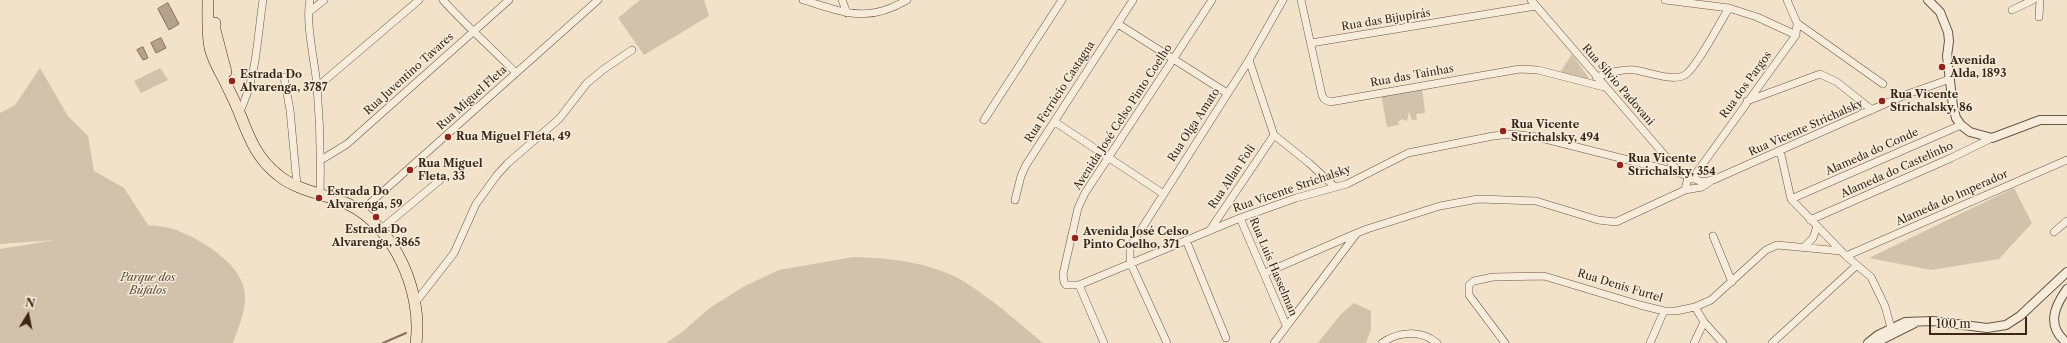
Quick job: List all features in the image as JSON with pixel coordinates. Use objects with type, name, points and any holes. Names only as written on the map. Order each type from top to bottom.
[{"type":"main road","points":[[208,0],[207,20],[210,49],[219,72],[229,89]]},
{"type":"main road","points":[[215,0],[215,30],[229,89],[251,142],[263,162],[282,179],[346,204],[360,212],[380,230],[398,255],[415,303],[417,310],[416,343]]},
{"type":"street","points":[[239,114],[246,99],[253,75],[263,0]]},
{"type":"street","points":[[310,0],[309,12],[317,86],[321,160],[320,194]]},
{"type":"street","points":[[309,12],[324,0]]},
{"type":"street","points":[[317,86],[418,0]]},
{"type":"street","points":[[443,0],[473,32],[516,73]]},
{"type":"street","name":"Rua Juventino Tavares","points":[[321,160],[347,144],[509,0]]},
{"type":"street","name":"Rua Miguel Fleta","points":[[360,212],[598,0]]},
{"type":"street","points":[[802,0],[847,13],[871,15],[906,0]]},
{"type":"street","points":[[842,0],[847,13]]},
{"type":"street","points":[[984,120],[1062,0]]},
{"type":"street","name":"Rua Ferrúcio Castagna","points":[[1015,200],[1018,185],[1026,165],[1133,0]]},
{"type":"street","name":"Avenida José Celso Pinto Coelho","points":[[1079,285],[1066,285],[1063,278],[1064,268],[1081,201],[1212,0]]},
{"type":"street","name":"Rua Olga Amato","points":[[1130,262],[1129,252],[1131,243],[1249,60],[1283,0]]},
{"type":"street","name":"Rua das Tainhas","points":[[1301,0],[1322,95],[1324,99],[1330,102],[1520,69],[1538,70],[1605,87]]},
{"type":"street","name":"Rua Sílvio Padovani","points":[[1531,0],[1680,173],[1690,178]]},
{"type":"street","points":[[1665,0],[1729,8],[1757,17],[1796,35],[1796,23],[1787,0]]},
{"type":"street","points":[[2012,10],[2033,0]]},
{"type":"street","points":[[2039,17],[2040,0]]},
{"type":"street","points":[[1932,1],[1943,17],[1948,32],[1949,41],[1947,56],[1953,106],[1956,118],[1961,125],[1970,132],[1992,138],[2040,120],[2067,120]]},
{"type":"street","name":"Rua das Bijupirás","points":[[1311,43],[1536,6]]},
{"type":"street","points":[[1596,77],[1609,72],[1626,70],[1673,78],[1683,76],[1692,68],[1729,8]]},
{"type":"street","points":[[1796,23],[1883,84]]},
{"type":"street","points":[[1118,24],[1227,93]]},
{"type":"street","name":"Rua dos Pargos","points":[[1690,178],[1796,35]]},
{"type":"street","points":[[415,303],[454,253],[476,204],[501,171],[560,118],[590,79],[632,50]]},
{"type":"street","points":[[1249,60],[1274,135],[1309,163],[1335,188]]},
{"type":"street","points":[[1747,101],[1820,74],[1837,82],[1872,110]]},
{"type":"street","points":[[284,77],[290,110],[297,185]]},
{"type":"street","name":"Rua Vicente Strichalsky","points":[[1690,178],[1702,182],[1713,180],[1905,95],[1950,80]]},
{"type":"street","points":[[1055,122],[1162,193]]},
{"type":"street","name":"Alameda do Conde","points":[[1792,199],[1961,125]]},
{"type":"street","name":"Rua Vicente Strichalsky","points":[[1079,285],[1130,262],[1240,218],[1296,198],[1347,184],[1408,153],[1513,134],[1537,137],[1680,173]]},
{"type":"street","name":"Rua Allan Foli","points":[[1209,231],[1274,135]]},
{"type":"street","name":"Alameda do Castelinho","points":[[1810,220],[1992,138]]},
{"type":"street","points":[[1780,150],[1792,199],[1810,220],[1856,266],[1872,277],[1879,290],[1890,334]]},
{"type":"street","name":"Alameda do Imperador","points":[[1843,253],[2067,160]]},
{"type":"street","points":[[1685,190],[1690,178]]},
{"type":"street","points":[[380,230],[440,180]]},
{"type":"street","points":[[1265,272],[1378,224],[1440,206],[1478,200],[1536,201],[1598,220],[1616,222],[1685,190],[1702,187],[1713,180]]},
{"type":"street","name":"Rua Luís Hasselman","points":[[1240,218],[1265,272],[1286,325]]},
{"type":"street","points":[[2054,232],[2067,221]]},
{"type":"street","points":[[1805,246],[1813,238],[1817,226]]},
{"type":"street","points":[[1274,343],[1286,325],[1357,233]]},
{"type":"street","points":[[1713,236],[1732,282]]},
{"type":"street","points":[[1186,240],[1226,338]]},
{"type":"street","name":"Rua Denis Furtel","points":[[1506,343],[1468,295],[1469,285],[1474,281],[1493,277],[1544,276],[1664,311],[1695,307],[1711,300],[1766,250],[1777,245],[1787,244],[1805,246],[1843,253]]},
{"type":"street","points":[[1130,262],[1167,343]]},
{"type":"street","points":[[1772,343],[1856,266]]},
{"type":"street","points":[[1880,342],[1905,322],[1933,321],[1988,328],[2006,325],[2020,316],[2067,272]]},
{"type":"street","points":[[1079,285],[1104,343]]},
{"type":"street","points":[[2067,289],[2055,307],[2053,318],[2056,330],[2067,343]]},
{"type":"street","points":[[1695,307],[1704,322],[1723,343]]},
{"type":"street","points":[[1650,343],[1664,311]]},
{"type":"street","points":[[1694,343],[1704,322]]},
{"type":"street","points":[[1382,343],[1405,334],[1420,334],[1426,335],[1437,343]]},
{"type":"street","points":[[1868,343],[1890,334]]},
{"type":"green space","points":[[640,0],[704,0],[709,16],[644,55],[618,18]]},
{"type":"green space","points":[[1572,54],[1590,80],[1560,73]]},
{"type":"green space","name":"Parque dos Búfalos","points":[[40,68],[68,116],[88,136],[94,171],[124,188],[148,225],[173,229],[186,234],[220,255],[237,273],[243,284],[245,301],[233,343],[0,343],[0,249],[55,240],[0,244],[0,113],[15,105]]},
{"type":"green space","points":[[160,68],[168,80],[141,93],[134,81]]},
{"type":"green space","points":[[1422,87],[1425,113],[1416,114],[1417,120],[1412,120],[1409,112],[1407,121],[1402,119],[1398,122],[1399,125],[1387,127],[1381,95]]},
{"type":"green space","points":[[2014,188],[2032,223],[1999,259],[1931,270],[1869,258]]},
{"type":"green space","points":[[853,257],[881,258],[910,262],[937,269],[963,281],[984,295],[1043,343],[666,343],[682,332],[711,307],[743,287],[779,270]]},
{"type":"green space","points":[[1354,303],[1371,311],[1371,329],[1366,343],[1318,343],[1340,315]]},
{"type":"shaded area","points":[[168,3],[179,24],[169,30],[158,9]]},
{"type":"shaded area","points":[[161,38],[166,48],[156,53],[151,43]]},
{"type":"shaded area","points":[[143,47],[148,58],[143,60],[137,50]]},
{"type":"waterway","points":[[383,343],[406,333]]},
{"type":"place","name":"Avenida Alda, 1893","points":[[1942,67]]},
{"type":"place","name":"Estrada Do Alvarenga, 3787","points":[[232,81]]},
{"type":"place","name":"Rua Vicente Strichalsky, 86","points":[[1882,101]]},
{"type":"place","name":"Rua Vicente Strichalsky, 494","points":[[1503,131]]},
{"type":"place","name":"Rua Miguel Fleta, 49","points":[[448,137]]},
{"type":"place","name":"Rua Vicente Strichalsky, 354","points":[[1620,165]]},
{"type":"place","name":"Rua Miguel Fleta, 33","points":[[410,170]]},
{"type":"place","name":"Estrada Do Alvarenga, 59","points":[[319,198]]},
{"type":"place","name":"Estrada Do Alvarenga, 3865","points":[[376,217]]},
{"type":"place","name":"Avenida José Celso Pinto Coelho, 371","points":[[1075,238]]}]
